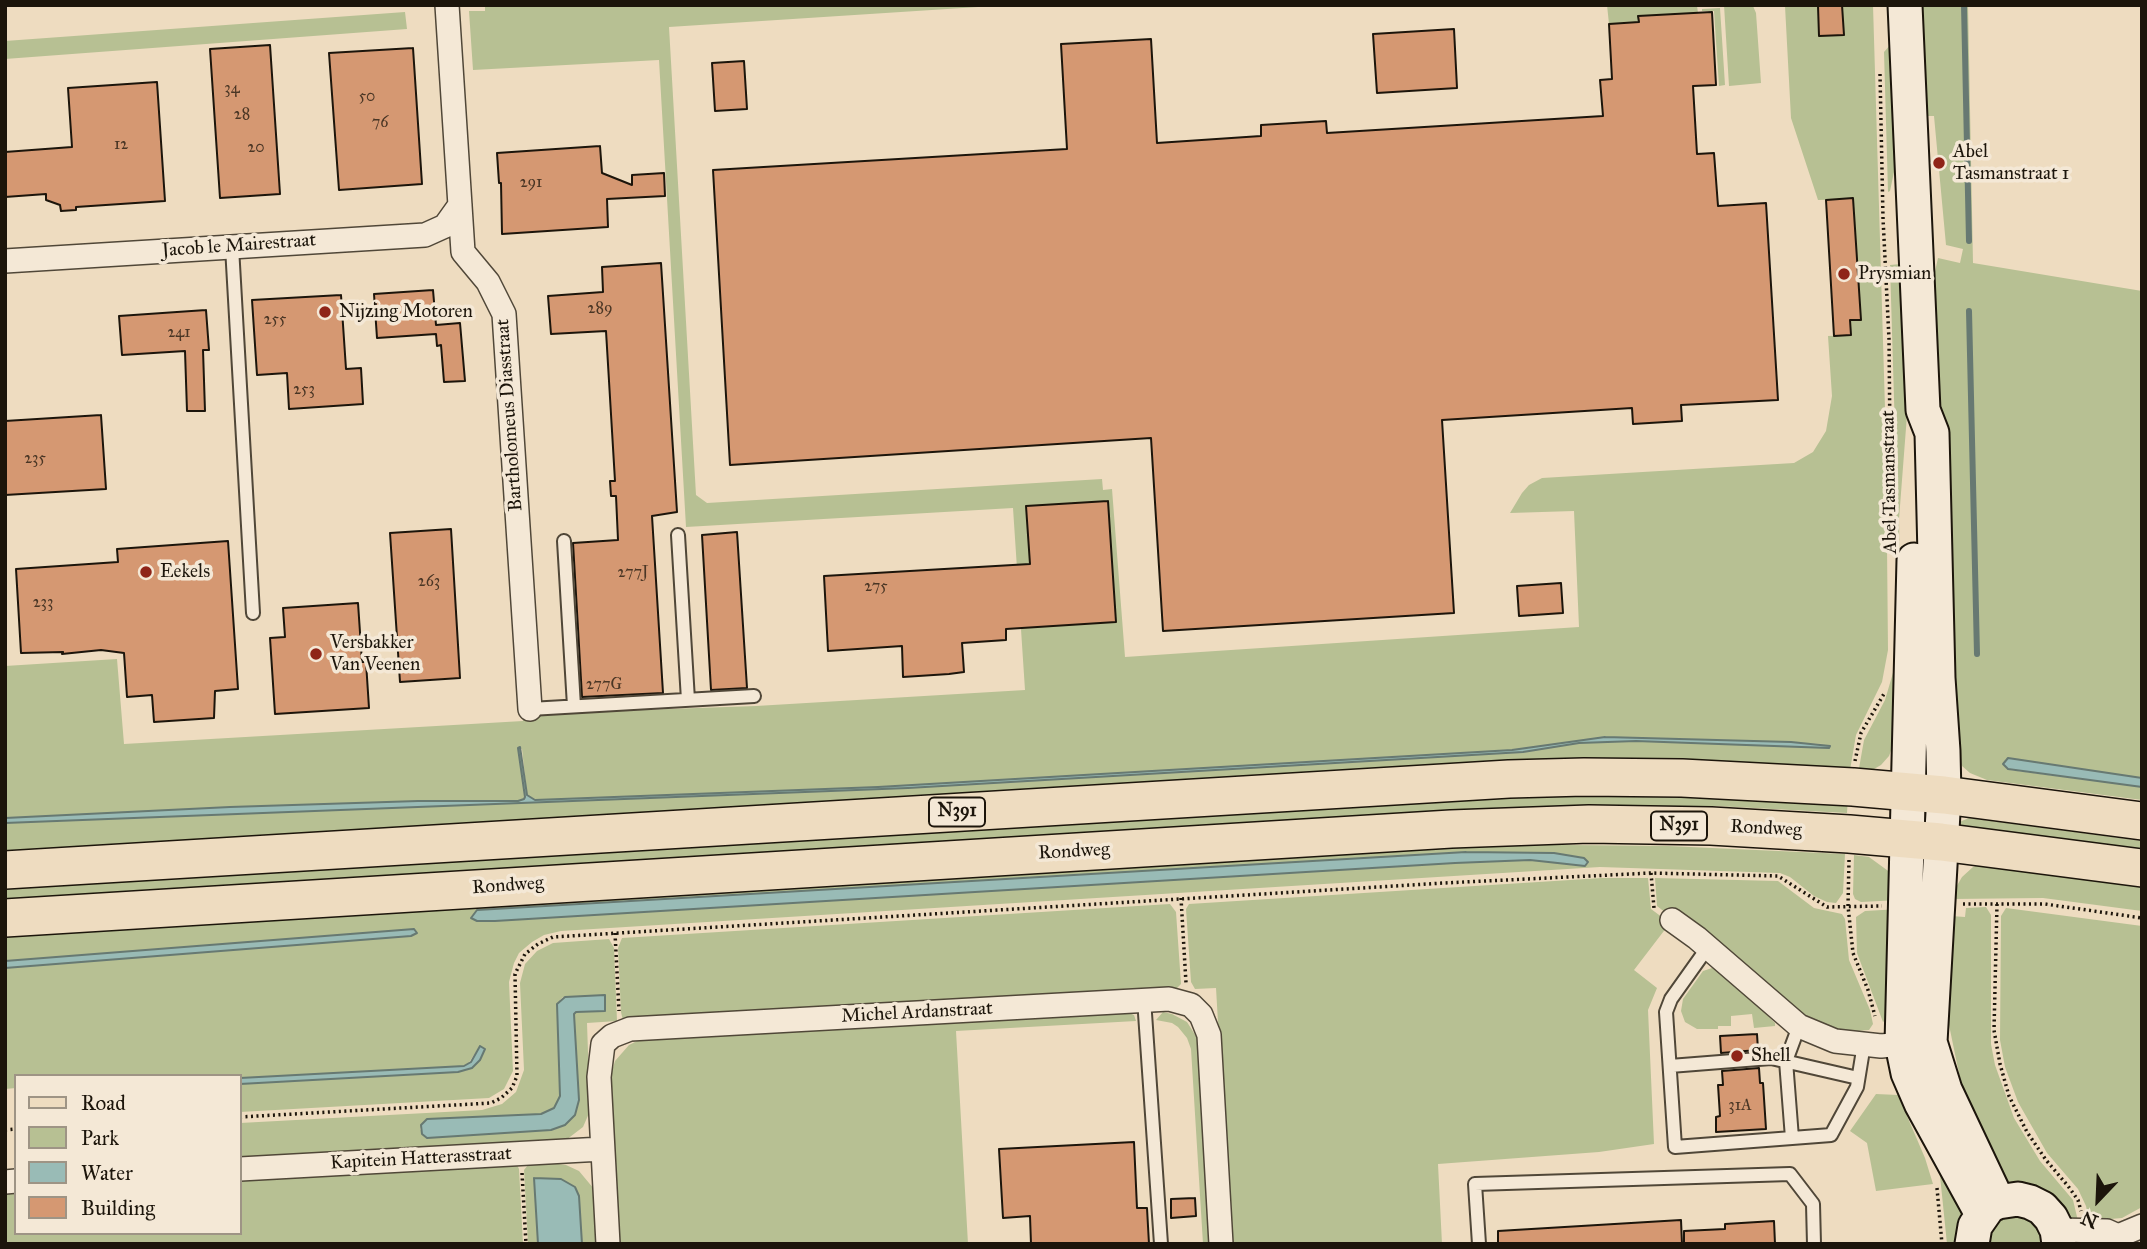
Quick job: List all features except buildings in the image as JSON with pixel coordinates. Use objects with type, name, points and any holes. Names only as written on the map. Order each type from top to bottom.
[{"type":"main road","name":"N391","points":[[5,870],[1509,779],[1682,778],[1853,787],[2142,821]]},
{"type":"main road","name":"Rondweg","points":[[5,918],[1451,829],[1589,824],[1711,826],[1849,834],[2142,868]]},
{"type":"street","name":"Bartholomeus Diasstraat","points":[[447,5],[463,252],[488,282],[504,314],[530,709]]},
{"type":"street","name":"Abel Tasmanstraat","points":[[1905,5],[1923,410],[1914,435],[1914,631],[1908,733],[1926,794],[1916,1043],[1945,1090],[1984,1220]]},
{"type":"street","name":"Jacob le Mairestraat","points":[[5,261],[425,235],[445,226],[460,205]]},
{"type":"street","points":[[1672,920],[1708,947],[1798,1026],[1835,1041],[1864,1044],[1916,1043]]},
{"type":"street","name":"Michel Ardanstraat","points":[[623,1031],[1144,999],[1184,1002]]},
{"type":"street","points":[[1184,1002],[1191,1005],[1201,1016],[1209,1035],[1221,1244]]},
{"type":"street","points":[[608,1244],[599,1062],[603,1044],[623,1031]]},
{"type":"street","name":"Kapitein Hatterasstraat","points":[[242,1169],[603,1149]]},
{"type":"street","points":[[1984,1220],[2018,1199],[2042,1208],[2067,1234],[2107,1231],[2114,1240],[2142,1226]]},
{"type":"lane","points":[[232,247],[253,613]]},
{"type":"lane","points":[[678,535],[688,700]]},
{"type":"lane","points":[[564,541],[574,706]]},
{"type":"lane","name":"Bartholomeus Diasstraat","points":[[530,709],[754,696]]},
{"type":"lane","points":[[1708,947],[1671,999],[1666,1013],[1675,1147],[1831,1135],[1857,1087],[1864,1044]]},
{"type":"lane","points":[[1144,999],[1161,1244]]},
{"type":"lane","points":[[1792,1139],[1786,1061],[1798,1026]]},
{"type":"lane","points":[[1670,1066],[1771,1058],[1858,1078]]},
{"type":"lane","points":[[1479,1244],[1475,1184],[1790,1174],[1813,1205],[1814,1244]]},
{"type":"path","name":"Abel Tasmanstraat","points":[[1880,63],[1882,218],[1889,339],[1891,548]]},
{"type":"path","points":[[1853,787],[1856,748],[1861,733],[1885,692],[1887,682]]},
{"type":"path","points":[[1848,906],[1849,834]]},
{"type":"path","points":[[1651,873],[1654,908],[1672,920]]},
{"type":"path","points":[[242,1117],[491,1103],[501,1098],[512,1088],[517,1076],[515,974],[525,954],[553,937],[1181,898],[1651,873],[1778,876],[1827,907],[2045,904],[2142,918]]},
{"type":"path","points":[[1181,898],[1186,989],[1184,1002]]},
{"type":"path","points":[[1997,904],[1994,1030],[2000,1064],[2010,1096],[2027,1132],[2078,1200],[2067,1234]]},
{"type":"path","points":[[615,933],[623,1031]]},
{"type":"path","points":[[520,1153],[526,1244]]},
{"type":"green space","points":[[485,5],[1009,5],[669,27],[696,495],[707,503],[1102,479],[1103,490],[1112,489],[1125,657],[1579,627],[1574,511],[1510,513],[1529,485],[1542,478],[1794,463],[1813,452],[1826,431],[1832,396],[1828,336],[1851,335],[1850,320],[1861,319],[1853,199],[1818,200],[1791,118],[1785,6],[1873,5],[1886,442],[1888,650],[1882,682],[1856,735],[1849,776],[5,859],[5,823],[908,788],[1523,752],[1579,743],[1636,741],[1828,744],[1605,737],[1512,750],[878,787],[535,800],[527,795],[522,749],[518,748],[525,799],[518,801],[360,803],[5,818],[5,666],[117,659],[124,744],[523,721],[522,714],[756,706],[1025,690],[1013,508],[686,527],[659,60],[473,70],[469,11],[485,11]]},
{"type":"green space","points":[[1607,5],[1701,5],[1697,6],[1698,13],[1639,16],[1639,22],[1609,24]]},
{"type":"green space","points":[[1724,5],[1753,6],[1756,13],[1761,83],[1729,86]]},
{"type":"green space","points":[[1916,5],[1968,5],[1973,263],[2142,291],[2142,778],[2008,758],[2005,760],[2006,768],[2010,770],[2142,787],[2142,800],[1987,780],[1970,773],[1962,766],[1955,753],[1940,513],[1934,276],[1938,258],[1960,263],[1963,249],[1946,245],[1934,116],[1920,116]]},
{"type":"green space","points":[[1720,8],[1725,85],[1719,86],[1714,11],[1702,9]]},
{"type":"green space","points":[[405,12],[407,29],[5,59],[5,41]]},
{"type":"green space","points":[[1891,44],[1898,153],[1888,192],[1884,52]]},
{"type":"green space","points":[[1901,264],[1907,415],[1899,519],[1901,640],[1895,740],[1889,756],[1881,765],[1867,773],[1858,774],[1864,740],[1885,700],[1895,666],[1896,465],[1890,265]]},
{"type":"green space","points":[[1463,793],[1848,797],[1847,813],[1716,806],[1591,806],[5,905],[5,881]]},
{"type":"green space","points":[[1969,818],[2142,841],[2142,856],[1961,831],[1957,823]]},
{"type":"green space","points":[[1486,841],[1845,854],[1843,893],[1836,903],[1814,896],[1790,877],[1780,873],[1600,867],[561,931],[544,935],[532,942],[519,953],[514,963],[509,982],[513,1071],[504,1089],[489,1098],[242,1112],[242,1084],[458,1072],[476,1064],[484,1051],[479,1047],[468,1064],[460,1067],[242,1078],[242,1074],[14,1074],[14,1088],[5,1089],[5,968],[411,936],[417,933],[414,929],[5,961],[5,929]],"holes":[[[1504,852],[1588,864],[1530,860],[1455,863],[486,921],[471,917],[477,910],[1417,855]]]},
{"type":"green space","points":[[1854,855],[1869,857],[1891,873],[1899,900],[1861,902],[1855,899]]},
{"type":"green space","points":[[1986,861],[2142,880],[2142,911],[2043,898],[1952,899],[1962,877],[1973,867]]},
{"type":"green space","points":[[1602,878],[1648,878],[1651,909],[1670,923],[1634,970],[1657,988],[1648,1010],[1654,1144],[1599,1152],[1438,1164],[1442,1244],[1231,1244],[1216,988],[1195,989],[1191,982],[1186,909],[1189,904]]},
{"type":"green space","points":[[1655,878],[1778,881],[1814,908],[1842,914],[1845,919],[1849,960],[1870,1010],[1873,1024],[1869,1030],[1846,1032],[1816,1023],[1789,1008],[1657,906]]},
{"type":"green space","points":[[1170,904],[1176,912],[1181,984],[1175,990],[623,1021],[621,1012],[618,948],[622,938]]},
{"type":"green space","points":[[1986,907],[1991,915],[1991,1044],[1995,1065],[2014,1118],[2040,1161],[2073,1200],[2078,1221],[2063,1215],[2002,1178],[1974,1120],[1961,1083],[1949,1025],[1951,916],[1965,917],[1966,908]]},
{"type":"green space","points":[[2006,908],[2142,926],[2142,1207],[2122,1218],[2089,1221],[2078,1189],[2047,1153],[2018,1102],[2005,1067],[2000,1040],[2001,916]]},
{"type":"green space","points":[[1900,909],[1889,1017],[1883,1022],[1857,953],[1856,917],[1865,911]]},
{"type":"green space","points":[[609,939],[614,948],[617,1021],[587,1023],[590,1111],[583,1127],[566,1140],[242,1161],[242,1123],[482,1110],[502,1104],[516,1092],[524,1070],[520,983],[525,964],[537,951],[553,943]],"holes":[[[563,997],[605,1011],[576,1012],[579,1100],[575,1115],[556,1129],[550,1130],[427,1138],[420,1129],[425,1120],[541,1114],[554,1108],[560,1096],[560,1000]]]},
{"type":"green space","points":[[1712,968],[1722,970],[1775,1026],[1754,1028],[1752,1014],[1731,1016],[1731,1026],[1718,1026],[1718,1029],[1697,1029],[1685,1022],[1681,1011],[1683,999],[1703,971]]},
{"type":"green space","points":[[1163,1012],[1187,1022],[1199,1041],[1211,1244],[1203,1244],[1191,1049],[1187,1038],[1178,1027],[1156,1020]]},
{"type":"green space","points":[[1129,1013],[1134,1015],[1136,1021],[956,1031],[968,1244],[618,1244],[609,1081],[615,1061],[629,1045],[641,1039]]},
{"type":"green space","points":[[1890,1069],[1965,1197],[1960,1244],[1947,1244],[1939,1166]]},
{"type":"green space","points":[[1876,1094],[1898,1095],[1933,1184],[1876,1191],[1867,1143],[1850,1131]]},
{"type":"green space","points":[[517,1165],[523,1244],[5,1244],[5,1194],[14,1193],[14,1235],[242,1235],[242,1181]]},
{"type":"green space","points":[[528,1165],[566,1165],[579,1171],[594,1189],[599,1244],[582,1244],[579,1196],[535,1178],[538,1244],[528,1244],[524,1170]]},
{"type":"green space","points":[[2014,1214],[2032,1220],[2039,1227],[2043,1244],[1986,1244],[1987,1235],[1997,1219]]},
{"type":"water","points":[[1605,737],[1791,742],[1830,746],[1636,741],[1579,743],[1523,752],[908,788],[5,823],[5,818],[230,807],[518,801],[525,797],[520,747],[527,795],[535,800],[878,787],[1512,750]]},
{"type":"water","points":[[2008,758],[2142,778],[2142,787],[2008,769],[2003,764]]},
{"type":"water","points":[[1466,852],[1554,853],[1584,858],[1588,862],[1585,866],[1530,860],[1455,863],[495,921],[477,921],[471,918],[477,910]]},
{"type":"water","points":[[414,929],[417,933],[411,936],[5,968],[5,961]]},
{"type":"water","points":[[605,995],[605,1011],[574,1014],[579,1100],[575,1115],[565,1125],[551,1130],[427,1138],[422,1134],[421,1125],[427,1119],[541,1114],[554,1108],[560,1096],[557,1004],[565,997]]},
{"type":"water","points":[[480,1046],[485,1049],[472,1068],[458,1072],[242,1084],[242,1078],[464,1066],[471,1062]]},
{"type":"water","points":[[534,1178],[561,1179],[575,1187],[579,1196],[582,1244],[538,1244]]},
{"type":"waterway","points":[[1964,5],[1969,241]]},
{"type":"waterway","points":[[1969,311],[1977,654]]},
{"type":"place","name":"Abel Tasmanstraat 1","points":[[1939,163]]},
{"type":"place","name":"Prysmian","points":[[1844,274]]},
{"type":"place","name":"Nijzing Motoren","points":[[325,312]]},
{"type":"place","name":"Eekels","points":[[146,572]]},
{"type":"place","name":"Versbakker Van Veenen","points":[[316,654]]},
{"type":"place","name":"Shell","points":[[1737,1056]]}]
